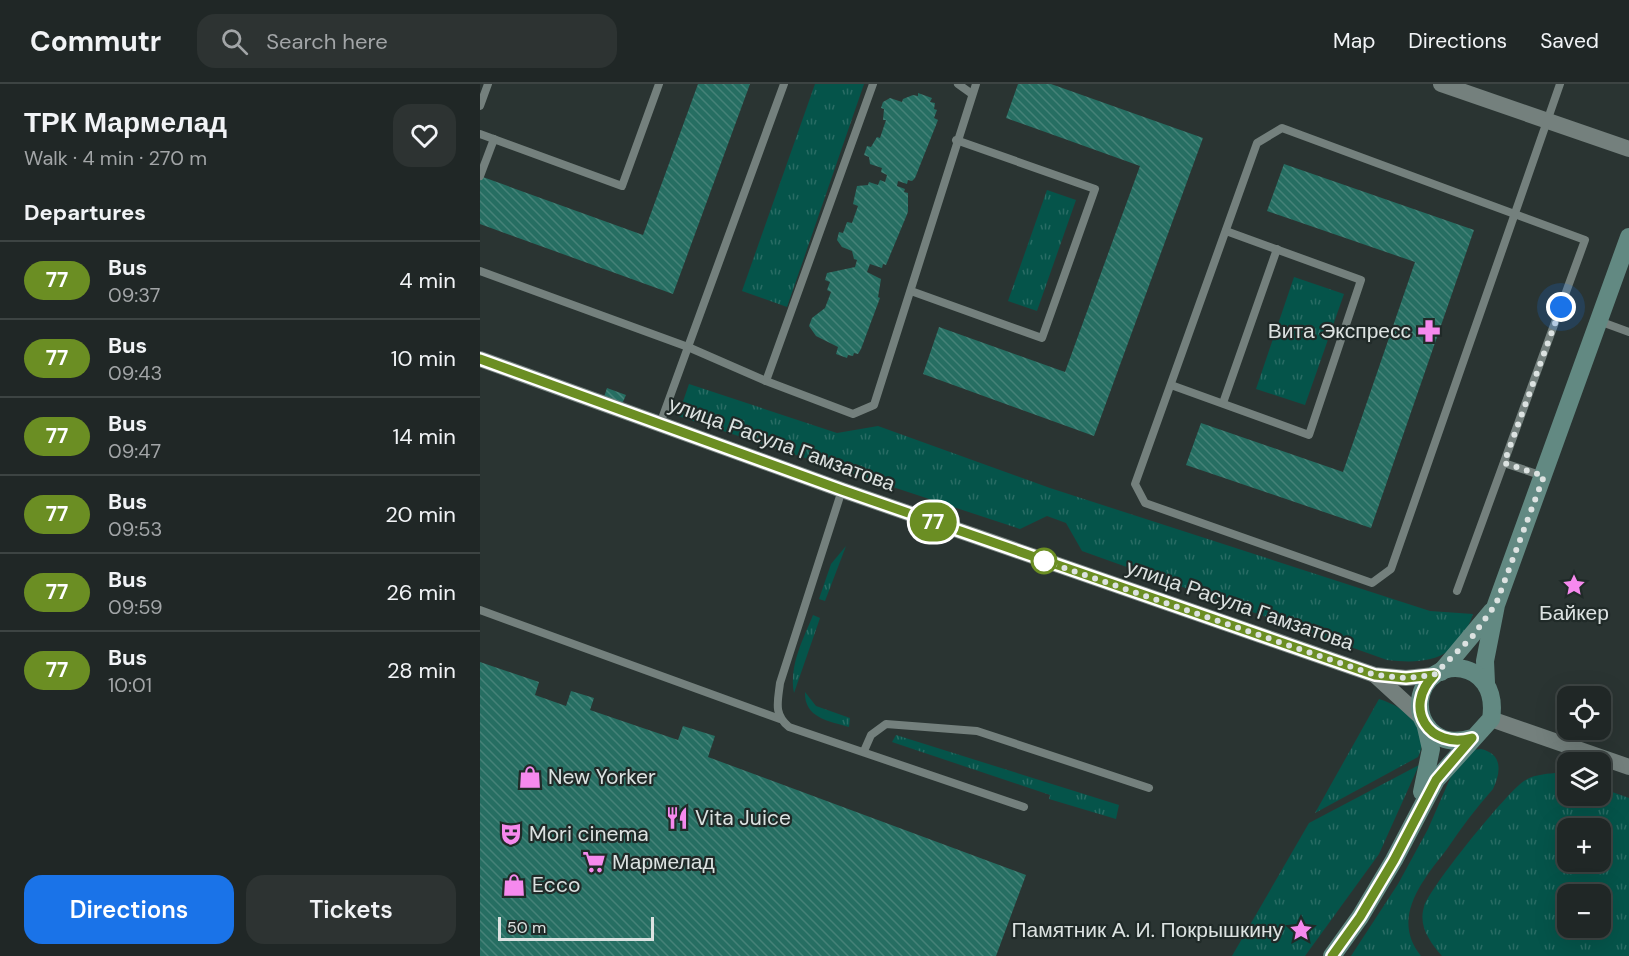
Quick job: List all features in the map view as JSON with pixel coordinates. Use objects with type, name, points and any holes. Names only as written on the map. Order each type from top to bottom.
[{"type":"main road","points":[[1332,956],[1360,917],[1394,860],[1415,816],[1436,780],[1472,738],[1491,720],[1493,707],[1486,683],[1485,661],[1496,604],[1629,237]]},
{"type":"main road","points":[[1415,816],[1429,770],[1431,749],[1424,722],[1421,695],[1426,684],[1496,604]]},
{"type":"main road","points":[[1437,674],[1466,669],[1477,674],[1486,683]]},
{"type":"main road","points":[[1424,722],[1436,736],[1447,741],[1472,738]]},
{"type":"street","points":[[1441,84],[1629,149]]},
{"type":"street","name":"улица Расула Гамзатова","points":[[480,359],[842,490],[1375,675],[1406,678],[1437,674]]},
{"type":"street","name":"улица Расула Гамзатова","points":[[1375,675],[1424,722]]},
{"type":"street","points":[[1491,720],[1629,767]]},
{"type":"lane","points":[[480,106],[488,84]]},
{"type":"lane","points":[[480,134],[622,186],[659,84]]},
{"type":"lane","points":[[660,424],[784,84]]},
{"type":"lane","points":[[766,381],[873,84]]},
{"type":"lane","points":[[958,84],[972,94]]},
{"type":"lane","points":[[480,271],[688,347],[766,381],[853,414],[874,405],[956,140],[976,84]]},
{"type":"lane","points":[[1457,591],[1585,240],[1513,214],[1282,128],[1257,143],[1136,484],[1145,503],[1372,583],[1391,569],[1513,214],[1560,84]]},
{"type":"lane","points":[[480,176],[494,139]]},
{"type":"lane","points":[[911,291],[1042,338],[1095,189],[956,140]]},
{"type":"lane","points":[[1171,385],[1309,435],[1361,280],[1226,231]]},
{"type":"lane","points":[[1223,403],[1277,249]]},
{"type":"lane","points":[[1599,321],[1629,332]]},
{"type":"lane","points":[[1504,463],[1544,476]]},
{"type":"lane","points":[[780,719],[777,711],[780,683],[842,490]]},
{"type":"lane","points":[[480,610],[780,719],[789,727],[1024,807]]},
{"type":"lane","points":[[864,751],[871,735],[886,724],[977,731],[1149,788]]},
{"type":"green space","points":[[815,84],[864,84],[787,307],[742,291]]},
{"type":"green space","points":[[1047,190],[1076,200],[1037,311],[1008,301]]},
{"type":"green space","points":[[1294,277],[1344,294],[1305,405],[1256,389]]},
{"type":"green space","points":[[689,384],[837,433],[878,426],[1050,488],[1430,611],[1473,614],[1467,629],[1459,640],[1441,655],[1417,661],[1387,660],[1082,551],[1066,523],[1047,516],[1020,529],[678,416]]},
{"type":"green space","points":[[846,546],[825,601],[819,599],[831,564]]},
{"type":"green space","points":[[813,615],[820,618],[794,693],[795,663]]},
{"type":"green space","points":[[805,692],[816,706],[850,718],[849,727],[826,720],[813,713],[806,701]]},
{"type":"green space","points":[[1379,699],[1398,707],[1414,720],[1422,736],[1422,746],[1418,757],[1315,813]]},
{"type":"green space","points":[[896,735],[1119,805],[1116,819],[1049,799],[1050,795],[892,742]]},
{"type":"green space","points":[[1472,750],[1488,751],[1497,759],[1498,776],[1493,789],[1428,873],[1413,900],[1409,914],[1409,928],[1412,942],[1421,956],[1351,956],[1398,884],[1428,829],[1452,774]]},
{"type":"green space","points":[[1419,765],[1379,854],[1305,956],[1232,956],[1309,823]]},
{"type":"green space","points":[[1557,773],[1557,806],[1611,806],[1611,792],[1629,798],[1629,956],[1442,956],[1429,939],[1424,927],[1424,907],[1429,897],[1470,841],[1502,803],[1524,781],[1539,775]]},
{"type":"building","points":[[698,84],[750,84],[673,294],[480,224],[480,176],[643,235]]},
{"type":"building","points":[[1018,84],[1051,84],[1203,138],[1094,436],[923,374],[939,327],[1065,372],[1140,166],[1006,118]]},
{"type":"building","points":[[918,93],[932,98],[930,102],[935,103],[934,109],[937,110],[934,118],[938,120],[915,178],[912,181],[908,180],[907,184],[898,181],[897,186],[908,193],[908,212],[886,265],[883,264],[882,268],[870,264],[867,272],[881,279],[878,297],[880,298],[861,349],[858,354],[848,355],[847,358],[836,354],[838,347],[816,336],[809,326],[812,318],[825,308],[831,292],[827,290],[830,282],[825,280],[827,273],[855,267],[857,260],[854,259],[852,251],[842,247],[837,240],[839,232],[843,233],[847,222],[852,223],[858,206],[853,204],[857,186],[868,185],[869,182],[878,185],[880,180],[885,182],[887,175],[881,172],[882,168],[870,164],[869,157],[864,155],[867,146],[871,147],[877,137],[880,138],[886,120],[883,120],[884,109],[881,108],[883,102],[890,98],[902,102],[903,99],[913,95],[918,96]]},
{"type":"building","points":[[1284,164],[1474,230],[1371,528],[1186,465],[1201,423],[1343,472],[1415,262],[1267,211]]},
{"type":"building","points":[[607,388],[626,395],[622,404],[604,397]]},
{"type":"building","points":[[480,662],[539,682],[535,695],[566,706],[571,691],[594,698],[590,710],[678,740],[683,726],[715,736],[708,757],[1026,875],[996,956],[480,956]]},
{"type":"bus line","name":"77","points":[[480,359],[842,490],[1375,675],[1406,678],[1434,675],[1426,684],[1419,706],[1426,727],[1436,736],[1447,741],[1460,742],[1472,738],[1436,780],[1415,816],[1394,860],[1360,917],[1332,956]]},
{"type":"place","name":"Вита Экспресс","points":[[1429,331]]},
{"type":"place","name":"Байкер","points":[[1574,585]]},
{"type":"place","name":"New Yorker","points":[[530,777]]},
{"type":"place","name":"Vita Juice","points":[[677,818]]},
{"type":"place","name":"Mori cinema","points":[[511,834]]},
{"type":"place","name":"Мармелад","points":[[594,862]]},
{"type":"place","name":"Ecco","points":[[514,885]]},
{"type":"place","name":"Памятник А. И. Покрышкину","points":[[1301,930]]},
{"type":"route","points":[[1044,561],[1375,675],[1406,678],[1441,672],[1464,647],[1496,604],[1544,476],[1504,463],[1561,307]]}]
